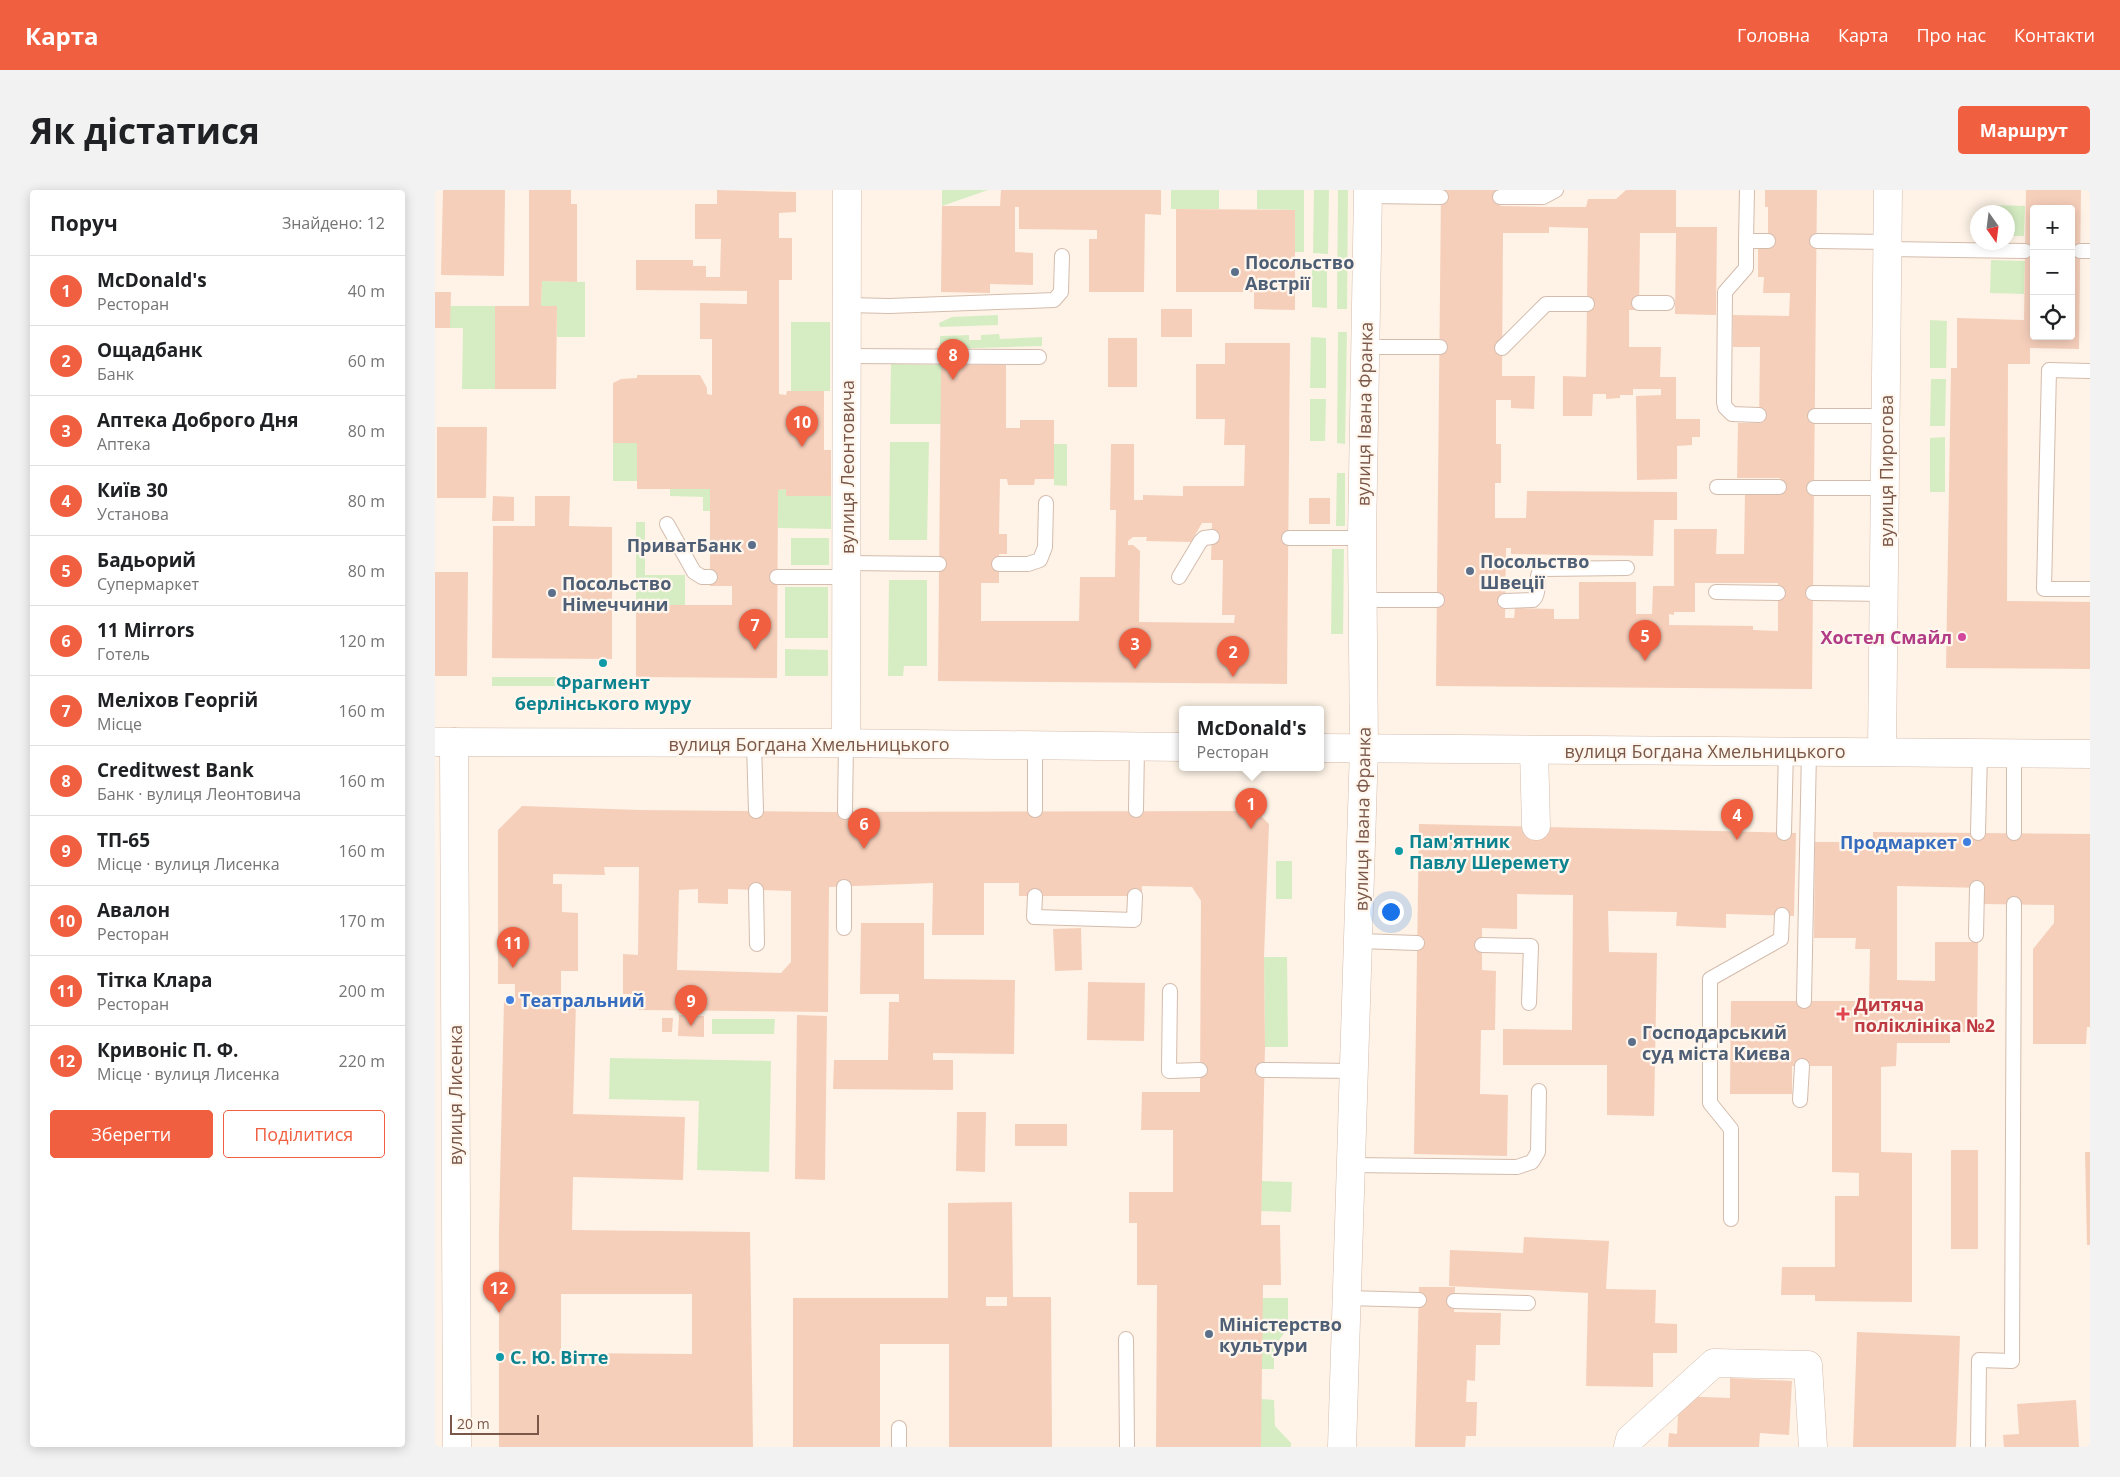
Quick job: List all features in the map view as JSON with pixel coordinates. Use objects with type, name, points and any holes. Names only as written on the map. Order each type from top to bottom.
[{"type":"street","name":"вулиця Леонтовича","points":[[846,743],[847,190]]},
{"type":"street","name":"вулиця Пирогова","points":[[1882,752],[1887,416],[1887,190]]},
{"type":"street","name":"вулиця Івана Франка","points":[[1342,1447],[1360,941],[1364,748],[1362,538],[1368,193]]},
{"type":"street","name":"вулиця Богдана Хмельницького","points":[[444,742],[846,743],[1179,747]]},
{"type":"street","name":"вулиця Лисенка","points":[[444,742],[457,1447]]},
{"type":"street","name":"вулиця Богдана Хмельницького","points":[[1324,748],[2090,754]]},
{"type":"street","points":[[1534,750],[1536,826]]},
{"type":"street","points":[[1628,1447],[1631,1439],[1714,1363],[1808,1365],[1813,1447]]},
{"type":"lane","points":[[1501,197],[1543,197],[1556,190]]},
{"type":"lane","points":[[1747,190],[1745,268],[1725,292],[1724,402],[1725,407],[1732,414],[1759,415]]},
{"type":"lane","points":[[1368,193],[1441,197]]},
{"type":"lane","points":[[1746,241],[1768,241]]},
{"type":"lane","points":[[1817,241],[1887,246],[2025,250]]},
{"type":"lane","points":[[847,305],[899,306],[1054,300],[1061,292],[1062,256]]},
{"type":"lane","points":[[1639,303],[1667,303]]},
{"type":"lane","points":[[1502,348],[1546,304],[1587,304]]},
{"type":"lane","points":[[1365,347],[1440,347]]},
{"type":"lane","points":[[847,356],[1039,357]]},
{"type":"lane","points":[[2090,370],[2049,370],[2044,589],[2090,589]]},
{"type":"lane","points":[[1815,416],[1887,416]]},
{"type":"lane","points":[[1717,487],[1779,487]]},
{"type":"lane","points":[[1814,488],[1886,488]]},
{"type":"lane","points":[[999,564],[1028,564],[1040,560],[1045,547],[1046,503]]},
{"type":"lane","points":[[667,524],[694,572],[702,577],[710,577]]},
{"type":"lane","points":[[1179,577],[1200,542],[1204,538],[1212,537]]},
{"type":"lane","points":[[1289,538],[1362,538]]},
{"type":"lane","points":[[777,577],[939,564]]},
{"type":"lane","points":[[1505,601],[1533,600],[1538,592],[1538,576],[1543,569],[1627,568]]},
{"type":"lane","points":[[1716,592],[1778,593]]},
{"type":"lane","points":[[1813,593],[1885,594]]},
{"type":"lane","points":[[1363,600],[1437,600]]},
{"type":"lane","points":[[755,743],[756,811]]},
{"type":"lane","points":[[845,812],[846,743]]},
{"type":"lane","points":[[1035,746],[1035,810]]},
{"type":"lane","points":[[1136,810],[1137,747]]},
{"type":"lane","points":[[1784,833],[1798,751]]},
{"type":"lane","points":[[1798,751],[1804,1000]]},
{"type":"lane","points":[[1978,833],[1981,753]]},
{"type":"lane","points":[[2014,754],[2014,833]]},
{"type":"lane","points":[[844,887],[844,928]]},
{"type":"lane","points":[[1976,935],[1977,888]]},
{"type":"lane","points":[[756,890],[757,944]]},
{"type":"lane","points":[[1035,896],[1034,917],[1135,920],[1135,896]]},
{"type":"lane","points":[[1978,1447],[1979,1360],[2012,1361],[2014,904]]},
{"type":"lane","points":[[1731,1219],[1731,1130],[1709,1103],[1710,979],[1781,939],[1781,915]]},
{"type":"lane","points":[[1360,941],[1417,943]]},
{"type":"lane","points":[[1482,945],[1531,946],[1529,1003]]},
{"type":"lane","points":[[1170,991],[1169,1071],[1200,1070]]},
{"type":"lane","points":[[1800,1100],[1802,1066]]},
{"type":"lane","points":[[1263,1070],[1355,1071]]},
{"type":"lane","points":[[1351,1166],[1517,1166],[1532,1162],[1538,1152],[1539,1091]]},
{"type":"lane","points":[[1347,1298],[1419,1300]]},
{"type":"lane","points":[[1454,1301],[1528,1303]]},
{"type":"lane","points":[[1126,1339],[1127,1447]]},
{"type":"lane","points":[[899,1428],[899,1447]]},
{"type":"green space","points":[[942,190],[988,190],[942,206]]},
{"type":"green space","points":[[1171,190],[1219,190],[1219,209],[1171,209]]},
{"type":"green space","points":[[1257,190],[1304,190],[1304,252],[1295,252],[1295,210],[1257,209]]},
{"type":"green space","points":[[1314,190],[1329,190],[1328,254],[1313,253]]},
{"type":"green space","points":[[1338,190],[1348,190],[1347,309],[1337,309]]},
{"type":"green space","points":[[2015,206],[2025,206],[2024,236],[2015,236]]},
{"type":"green space","points":[[1991,260],[2025,261],[2024,294],[1990,293]]},
{"type":"green space","points":[[1312,265],[1327,265],[1327,308],[1312,307]]},
{"type":"green space","points":[[542,281],[585,282],[585,337],[557,337],[557,306],[541,306]]},
{"type":"green space","points":[[450,306],[495,306],[495,389],[462,389],[463,328],[450,328]]},
{"type":"green space","points":[[998,315],[998,325],[940,327],[939,323],[952,317]]},
{"type":"green space","points":[[1930,320],[1947,321],[1946,368],[1930,368]]},
{"type":"green space","points":[[791,322],[830,322],[830,391],[791,391]]},
{"type":"green space","points":[[1338,332],[1347,332],[1345,444],[1337,443]]},
{"type":"green space","points":[[999,334],[1000,339],[1042,337],[1042,346],[940,349],[940,336],[969,335],[969,340],[981,340],[981,335]]},
{"type":"green space","points":[[1311,337],[1326,338],[1326,388],[1310,388]]},
{"type":"green space","points":[[891,364],[941,365],[941,424],[890,424]]},
{"type":"green space","points":[[1931,379],[1946,379],[1945,426],[1930,426]]},
{"type":"green space","points":[[1310,399],[1326,399],[1325,441],[1310,441]]},
{"type":"green space","points":[[1945,437],[1945,492],[1930,492],[1930,438]]},
{"type":"green space","points":[[890,442],[929,442],[927,540],[889,540]]},
{"type":"green space","points":[[613,443],[637,443],[637,481],[613,481]]},
{"type":"green space","points":[[1054,444],[1067,444],[1067,486],[1054,485]]},
{"type":"green space","points":[[1337,473],[1345,473],[1345,526],[1336,526]]},
{"type":"green space","points":[[670,489],[710,489],[710,511],[703,511],[703,497],[670,496]]},
{"type":"green space","points":[[786,489],[831,496],[831,529],[778,528],[778,490]]},
{"type":"green space","points":[[636,522],[645,522],[645,575],[685,575],[685,605],[636,605]]},
{"type":"green space","points":[[791,538],[829,538],[829,565],[791,565]]},
{"type":"green space","points":[[1332,549],[1344,549],[1343,634],[1331,634]]},
{"type":"green space","points":[[889,580],[927,580],[927,666],[904,666],[903,676],[888,676]]},
{"type":"green space","points":[[785,587],[828,587],[828,638],[785,638]]},
{"type":"green space","points":[[785,649],[828,650],[828,676],[785,676]]},
{"type":"green space","points":[[492,677],[576,677],[576,686],[492,686]]},
{"type":"green space","points":[[1276,861],[1292,861],[1292,899],[1276,899]]},
{"type":"green space","points":[[1264,957],[1287,957],[1288,1047],[1265,1047]]},
{"type":"green space","points":[[712,1019],[775,1019],[774,1034],[712,1034]]},
{"type":"green space","points":[[610,1058],[771,1061],[769,1172],[697,1170],[699,1101],[609,1099]]},
{"type":"green space","points":[[1262,1181],[1292,1182],[1291,1212],[1261,1211]]},
{"type":"green space","points":[[1262,1298],[1288,1298],[1288,1328],[1274,1347],[1274,1369],[1262,1369]]},
{"type":"green space","points":[[1261,1399],[1274,1400],[1275,1426],[1291,1443],[1291,1447],[1261,1447]]},
{"type":"building","points":[[443,190],[505,190],[504,276],[441,275]]},
{"type":"building","points":[[529,190],[571,190],[571,204],[577,204],[577,282],[542,281],[541,306],[557,306],[556,389],[495,389],[495,306],[529,306]]},
{"type":"building","points":[[717,190],[796,192],[796,212],[779,213],[779,238],[792,238],[792,280],[779,280],[779,394],[786,395],[787,391],[824,391],[824,450],[831,450],[831,496],[786,496],[786,489],[778,490],[777,678],[636,677],[636,605],[732,605],[732,586],[710,586],[710,489],[637,489],[637,443],[613,443],[613,383],[621,379],[637,378],[637,375],[700,375],[707,388],[707,394],[712,395],[712,339],[700,339],[700,303],[747,304],[747,291],[636,290],[636,260],[693,260],[693,266],[706,266],[706,277],[720,277],[721,239],[695,239],[695,204],[717,204]]},
{"type":"building","points":[[1001,190],[1161,190],[1161,215],[1145,214],[1144,292],[1089,292],[1089,239],[1097,239],[1097,230],[1019,229],[1019,207],[1015,207],[1015,252],[1033,253],[1033,285],[990,284],[990,293],[941,292],[942,206],[1000,206]]},
{"type":"building","points":[[1441,190],[1501,190],[1500,206],[1586,207],[1588,199],[1616,199],[1626,190],[1676,190],[1676,227],[1717,227],[1716,315],[1675,314],[1676,233],[1640,233],[1639,310],[1629,310],[1629,347],[1661,347],[1660,377],[1676,377],[1676,419],[1700,419],[1700,437],[1692,437],[1692,445],[1677,446],[1677,479],[1637,480],[1636,396],[1661,395],[1661,389],[1633,389],[1633,395],[1620,395],[1620,398],[1606,399],[1606,394],[1593,394],[1592,416],[1563,416],[1563,376],[1586,377],[1588,228],[1549,227],[1549,233],[1503,233],[1502,376],[1535,376],[1534,409],[1511,408],[1511,400],[1496,400],[1496,444],[1501,444],[1501,483],[1495,483],[1495,518],[1526,518],[1527,491],[1677,492],[1677,520],[1654,520],[1653,556],[1511,554],[1511,548],[1506,548],[1505,618],[1514,618],[1515,608],[1554,609],[1554,619],[1579,619],[1579,582],[1636,582],[1636,614],[1652,614],[1653,586],[1674,586],[1674,529],[1717,529],[1716,554],[1744,554],[1745,493],[1780,494],[1780,478],[1737,478],[1738,423],[1759,423],[1760,347],[1733,347],[1733,315],[1789,316],[1790,293],[1763,293],[1764,277],[1758,277],[1758,249],[1768,249],[1768,207],[1765,207],[1765,190],[1817,190],[1812,689],[1436,686]],"holes":[[[1695,583],[1778,583],[1778,631],[1753,630],[1753,626],[1669,625],[1669,614],[1674,615],[1674,612],[1695,612]]]},
{"type":"building","points":[[2026,190],[2081,190],[2079,349],[2030,348],[2030,364],[2008,364],[2007,601],[2090,602],[2090,669],[1946,668],[1951,368],[1957,368],[1957,318],[2024,320]]},
{"type":"building","name":"Посольство Австрії","points":[[1176,209],[1295,210],[1295,310],[1254,309],[1254,292],[1176,292]]},
{"type":"building","points":[[435,292],[451,292],[450,328],[435,328]]},
{"type":"building","points":[[1161,309],[1192,309],[1192,337],[1161,337]]},
{"type":"building","points":[[1108,338],[1137,338],[1137,387],[1108,387]]},
{"type":"building","points":[[1225,343],[1290,343],[1287,684],[938,681],[941,365],[1006,365],[1006,428],[1020,428],[1020,420],[1054,420],[1054,479],[1035,479],[1034,485],[1008,485],[1007,479],[1000,479],[999,534],[1007,534],[1007,554],[999,554],[999,583],[981,583],[981,621],[1079,621],[1080,577],[1115,577],[1116,510],[1110,510],[1111,444],[1134,444],[1134,500],[1143,500],[1143,495],[1183,496],[1183,486],[1244,486],[1245,445],[1224,445],[1225,419],[1196,419],[1196,364],[1225,364]],"holes":[[[1202,523],[1212,523],[1211,560],[1223,560],[1222,615],[1235,615],[1234,623],[1139,622],[1140,551],[1133,545],[1128,545],[1128,541],[1133,537],[1147,537],[1146,541],[1191,542]]]},
{"type":"building","points":[[437,427],[487,427],[486,498],[437,498]]},
{"type":"building","points":[[493,496],[514,497],[514,521],[492,521]]},
{"type":"building","name":"Посольство Німеччини","points":[[535,496],[570,496],[569,526],[612,527],[612,659],[492,658],[493,526],[535,526]]},
{"type":"building","points":[[1309,498],[1330,498],[1330,524],[1309,524]]},
{"type":"building","points":[[435,572],[468,572],[467,676],[435,676]]},
{"type":"building","points":[[522,806],[640,810],[830,812],[1256,811],[1269,824],[1264,957],[1265,1047],[1261,1225],[1280,1225],[1281,1285],[1263,1285],[1261,1447],[1156,1447],[1157,1285],[1137,1285],[1137,1223],[1129,1223],[1129,1192],[1173,1192],[1173,1130],[1141,1130],[1142,1092],[1200,1092],[1201,901],[1192,887],[1142,886],[1142,896],[1019,896],[1019,883],[984,883],[984,935],[932,935],[933,883],[829,887],[828,1012],[639,1010],[639,994],[623,994],[623,954],[638,955],[639,867],[604,867],[605,875],[553,874],[553,884],[562,884],[562,912],[578,913],[578,971],[561,971],[561,1002],[576,1002],[573,1114],[685,1117],[683,1180],[573,1177],[572,1230],[750,1232],[753,1447],[499,1447],[499,1229],[504,1000],[515,1001],[515,984],[498,984],[498,830]],"holes":[[[698,889],[698,903],[728,904],[728,889],[791,891],[791,962],[781,973],[677,970],[679,890]],[[561,1294],[692,1294],[692,1354],[561,1353]]]},
{"type":"building","points":[[1419,824],[1796,833],[1794,916],[1726,914],[1726,928],[1676,926],[1677,912],[1608,911],[1609,952],[1657,953],[1654,1116],[1607,1115],[1607,1065],[1503,1065],[1503,1029],[1572,1030],[1573,895],[1517,894],[1517,929],[1482,928],[1482,970],[1496,971],[1495,1030],[1481,1030],[1480,1094],[1508,1095],[1507,1156],[1414,1154]]},
{"type":"building","points":[[1873,832],[2090,834],[2090,1027],[2087,1027],[2086,1044],[2033,1044],[2033,949],[2054,923],[2054,905],[1984,904],[1984,888],[1897,886],[1897,980],[1935,981],[1935,942],[1978,942],[1977,1032],[1950,1032],[1950,1043],[1897,1043],[1896,1066],[1881,1067],[1881,1152],[1912,1153],[1912,1302],[1815,1301],[1815,1295],[1781,1295],[1782,1267],[1835,1267],[1835,1196],[1859,1196],[1859,1173],[1832,1172],[1832,1066],[1792,1066],[1792,1094],[1730,1094],[1731,1001],[1869,1001],[1870,949],[1855,949],[1856,938],[1814,938],[1815,842],[1873,842]]},
{"type":"building","points":[[861,923],[924,923],[924,979],[1015,980],[1014,1054],[933,1053],[933,1060],[953,1060],[953,1090],[833,1089],[834,1060],[888,1060],[889,1002],[899,1002],[899,994],[860,994]]},
{"type":"building","points":[[1081,928],[1082,970],[1055,971],[1053,929]]},
{"type":"building","points":[[1088,982],[1145,983],[1144,1041],[1087,1040]]},
{"type":"building","points":[[679,1015],[704,1016],[704,1037],[678,1036]]},
{"type":"building","points":[[797,1015],[827,1016],[825,1180],[795,1179]]},
{"type":"building","points":[[662,1018],[673,1018],[672,1032],[662,1032]]},
{"type":"building","points":[[957,1112],[986,1112],[985,1172],[956,1171]]},
{"type":"building","points":[[1015,1124],[1067,1124],[1067,1146],[1015,1146]]},
{"type":"building","points":[[1951,1150],[1978,1150],[1978,1249],[1951,1249]]},
{"type":"building","points":[[2085,1152],[2090,1152],[2090,1245],[2087,1245]]},
{"type":"building","points":[[1012,1202],[1013,1297],[1051,1297],[1052,1447],[949,1447],[949,1344],[880,1344],[880,1447],[793,1447],[793,1298],[948,1298],[948,1203]],"holes":[[[986,1297],[1007,1297],[1007,1306],[986,1306]]]},
{"type":"building","points":[[1524,1237],[1609,1241],[1606,1289],[1656,1290],[1655,1323],[1677,1324],[1677,1353],[1653,1353],[1653,1387],[1586,1386],[1588,1293],[1449,1286],[1450,1250],[1523,1253]]},
{"type":"building","points":[[1419,1287],[1455,1287],[1454,1312],[1501,1313],[1500,1345],[1476,1345],[1475,1381],[1467,1380],[1466,1402],[1477,1402],[1476,1436],[1466,1436],[1465,1447],[1415,1447]]},
{"type":"building","points":[[1857,1332],[1960,1336],[1956,1447],[1853,1447]]},
{"type":"building","points":[[1730,1378],[1792,1381],[1789,1435],[1760,1433],[1759,1447],[1668,1447],[1669,1433],[1677,1434],[1679,1396],[1730,1398]]},
{"type":"building","points":[[2076,1400],[2079,1447],[2004,1447],[2003,1435],[2019,1434],[2017,1404]]},
{"type":"place","name":"Посольство Австрії","points":[[1235,272]]},
{"type":"place","name":"Creditwest Bank","points":[[953,380]]},
{"type":"place","name":"Авалон","points":[[802,447]]},
{"type":"place","name":"ПриватБанк","points":[[752,545]]},
{"type":"place","name":"Посольство Швеції","points":[[1470,571]]},
{"type":"place","name":"Посольство Німеччини","points":[[552,593]]},
{"type":"place","name":"Хостел Смайл","points":[[1962,637]]},
{"type":"place","name":"Меліхов Георгій","points":[[755,650]]},
{"type":"place","name":"Бадьорий","points":[[1645,661]]},
{"type":"place","name":"Фрагмент берлінського муру","points":[[603,663]]},
{"type":"place","name":"Аптека Доброго Дня","points":[[1135,669]]},
{"type":"place","name":"Ощадбанк","points":[[1233,677]]},
{"type":"place","name":"McDonald's","points":[[1251,829]]},
{"type":"place","name":"Київ 30","points":[[1737,840]]},
{"type":"place","name":"Продмаркет","points":[[1967,842]]},
{"type":"place","name":"11 Mirrors","points":[[864,849]]},
{"type":"place","name":"Пам'ятник Павлу Шеремету","points":[[1399,851]]},
{"type":"place","name":"Тітка Клара","points":[[513,968]]},
{"type":"place","name":"Театральний","points":[[510,1000]]},
{"type":"place","name":"Дитяча поліклініка №2","points":[[1843,1014]]},
{"type":"place","name":"ТП-65","points":[[691,1026]]},
{"type":"place","name":"Господарський суд міста Києва","points":[[1632,1042]]},
{"type":"place","name":"Кривоніс П. Ф.","points":[[499,1313]]},
{"type":"place","name":"Міністерство культури","points":[[1209,1334]]},
{"type":"place","name":"С. Ю. Вітте","points":[[500,1357]]}]
